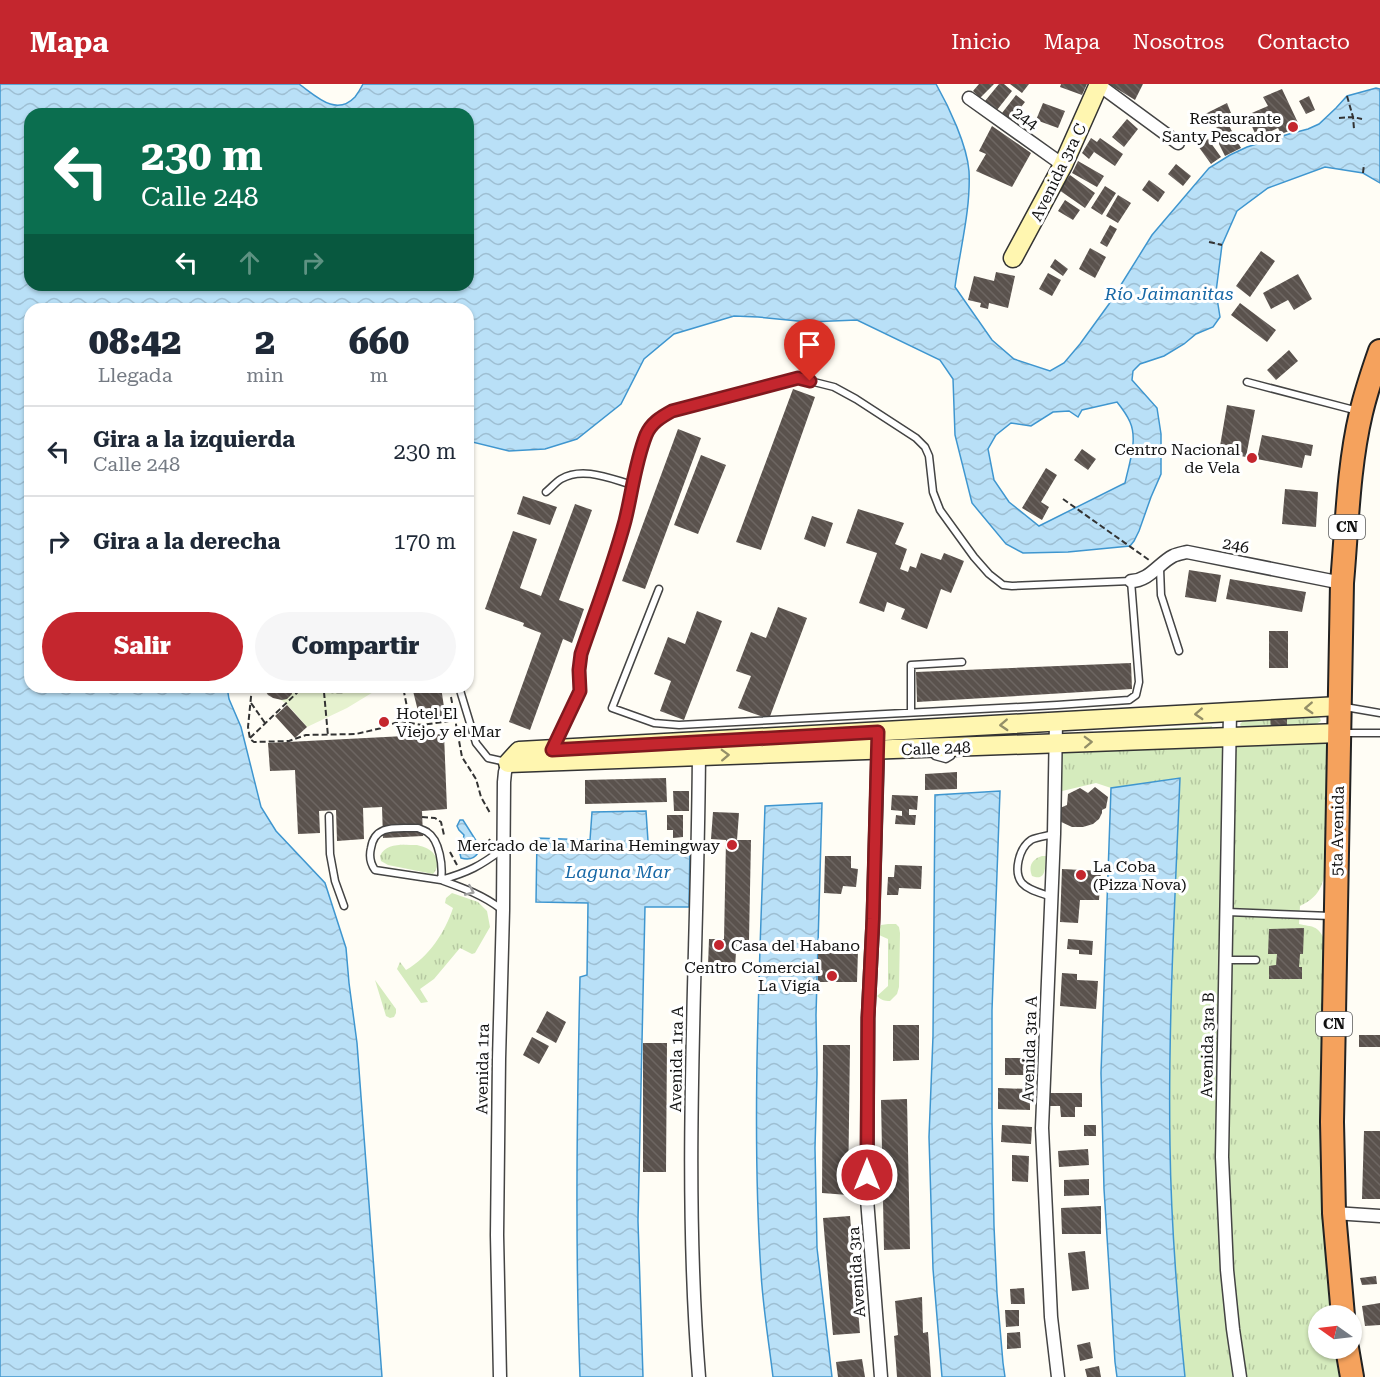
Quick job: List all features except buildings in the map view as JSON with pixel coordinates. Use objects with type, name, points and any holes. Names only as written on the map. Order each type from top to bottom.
[{"type":"highway","name":"5ta Avenida","points":[[1342,1305],[1334,1214],[1332,1122],[1342,583],[1356,441],[1361,412],[1380,351]]},
{"type":"highway","points":[[1349,1359],[1352,1377]]},
{"type":"street","points":[[1099,84],[1178,143]]},
{"type":"street","name":"Avenida 3ra C","points":[[1013,258],[1063,165],[1099,84]]},
{"type":"street","name":"244","points":[[969,98],[1063,165]]},
{"type":"street","name":"246","points":[[1131,581],[1138,581],[1172,557],[1187,552],[1342,583]]},
{"type":"street","name":"Calle 248","points":[[507,763],[699,749],[878,741],[1056,722],[1340,706]]},
{"type":"street","name":"Avenida 3ra B","points":[[1230,712],[1222,1157],[1227,1270],[1240,1377]]},
{"type":"street","name":"Avenida 3ra A","points":[[1056,722],[1052,897],[1042,1128],[1051,1317],[1058,1377]]},
{"type":"street","name":"Calle 248","points":[[878,741],[931,748],[1338,733]]},
{"type":"street","name":"Avenida 3ra","points":[[878,741],[868,1018],[867,1199],[882,1377]]},
{"type":"street","name":"Calle 248","points":[[507,763],[519,751],[699,749]]},
{"type":"street","name":"Avenida 1ra A","points":[[699,749],[692,1143],[693,1277],[699,1377]]},
{"type":"street","name":"Avenida 1ra","points":[[500,1377],[497,1235],[499,1049],[504,782],[507,763]]},
{"type":"street","points":[[1334,1214],[1380,1216]]},
{"type":"lane","points":[[552,750],[580,691],[581,654],[617,552],[636,467],[647,434],[658,419],[672,411],[798,378],[834,387],[916,438],[925,447],[929,456],[933,492],[940,510],[974,557],[989,574],[1003,585],[1131,581],[1139,682],[1136,695],[1129,700],[679,725],[654,723],[612,708],[658,589]]},
{"type":"lane","points":[[1247,382],[1361,412]]},
{"type":"lane","points":[[546,492],[561,479],[585,473],[633,485]]},
{"type":"lane","points":[[1160,567],[1161,595],[1179,651]]},
{"type":"lane","points":[[911,712],[911,666],[962,662]]},
{"type":"lane","points":[[461,693],[476,743],[488,758],[507,763]]},
{"type":"lane","name":"Calle 248","points":[[1340,706],[1380,712]]},
{"type":"lane","name":"Calle 248","points":[[1338,733],[1380,733]]},
{"type":"lane","points":[[329,816],[330,854],[335,881],[344,906]]},
{"type":"lane","points":[[441,880],[443,866],[440,854],[433,837],[427,831],[418,828],[386,829],[377,833],[369,855],[375,870],[441,880],[488,899],[503,910]]},
{"type":"lane","points":[[1052,897],[1028,888],[1022,882],[1018,875],[1018,861],[1031,840],[1054,834]]},
{"type":"lane","points":[[441,880],[464,874],[503,848]]},
{"type":"lane","points":[[1226,912],[1336,916]]},
{"type":"lane","points":[[1225,960],[1256,960]]},
{"type":"path","points":[[1347,96],[1354,129]]},
{"type":"path","points":[[1339,118],[1362,119]]},
{"type":"path","points":[[1363,173],[1364,164]]},
{"type":"path","points":[[1209,242],[1222,245]]},
{"type":"path","points":[[1063,499],[1160,567]]},
{"type":"path","points":[[252,693],[248,727],[250,738],[254,742],[289,741],[306,735],[356,734],[400,721],[422,725],[456,720]]},
{"type":"path","points":[[250,738],[297,693]]},
{"type":"path","points":[[324,693],[328,736]]},
{"type":"path","points":[[400,721],[407,707],[405,693]]},
{"type":"path","points":[[451,698],[462,757],[476,779],[481,797],[492,816]]},
{"type":"path","points":[[251,703],[265,723]]},
{"type":"path","points":[[422,817],[435,818],[441,822],[446,843]]},
{"type":"path","points":[[483,850],[492,833]]},
{"type":"path","points":[[449,851],[458,866],[464,867]]},
{"type":"green space","points":[[268,693],[372,693],[307,727],[285,703]]},
{"type":"green space","points":[[1317,717],[1321,721],[1316,724],[1246,729],[1240,724],[1247,720]]},
{"type":"green space","points":[[1212,726],[1212,730],[1079,737],[1078,733]]},
{"type":"green space","points":[[1328,740],[1326,866],[1316,895],[1300,906],[1299,924],[1317,929],[1324,939],[1322,1174],[1329,1305],[1308,1305],[1308,1359],[1336,1359],[1339,1377],[1185,1377],[1173,1233],[1170,1100],[1172,962],[1180,778],[1111,788],[1096,783],[1058,792],[1060,746]]},
{"type":"green space","points":[[417,845],[428,849],[436,856],[437,866],[433,874],[388,865],[381,861],[380,856],[386,848]]},
{"type":"green space","points":[[1046,856],[1043,875],[1032,876],[1030,869],[1032,863]]},
{"type":"green space","points":[[452,893],[478,902],[487,911],[490,927],[475,953],[472,954],[460,948],[434,979],[420,989],[428,1002],[421,1003],[397,969],[400,962],[406,970],[414,965],[435,943],[446,926],[453,908],[445,903],[446,898]]},
{"type":"green space","points":[[896,924],[900,933],[899,987],[897,994],[890,1001],[877,996],[888,986],[888,939],[879,935],[879,929],[881,925]]},
{"type":"green space","points":[[375,980],[396,1009],[394,1017],[386,1016]]},
{"type":"water","name":"Río Jaimanitas","points":[[0,84],[299,84],[319,99],[333,105],[341,105],[355,97],[363,84],[936,84],[961,138],[969,171],[967,214],[955,287],[992,340],[1014,359],[1050,371],[1064,363],[1080,344],[1109,304],[1152,235],[1209,168],[1247,147],[1319,124],[1347,96],[1376,88],[1380,89],[1380,183],[1363,173],[1325,167],[1268,188],[1237,211],[1222,245],[1216,292],[1220,317],[1213,327],[1196,334],[1164,356],[1140,364],[1133,371],[1132,380],[1157,408],[1161,434],[1161,474],[1139,531],[1130,546],[1068,552],[1023,553],[1006,544],[972,503],[955,435],[953,379],[940,360],[857,320],[808,322],[734,316],[674,334],[644,359],[621,404],[577,439],[545,449],[509,451],[474,442],[474,303],[24,303],[24,693],[228,693],[241,727],[261,807],[276,831],[325,883],[346,948],[357,1043],[382,1377],[0,1377]],"holes":[[[1117,402],[1126,414],[1133,436],[1125,483],[1039,526],[1009,502],[994,480],[988,449],[996,435],[1011,423],[1031,426],[1053,412],[1069,411],[1078,417],[1082,410]]]},
{"type":"water","points":[[1180,778],[1171,1008],[1170,1146],[1175,1262],[1185,1377],[1117,1377],[1104,1189],[1101,1073],[1111,788]]},
{"type":"water","points":[[1000,791],[992,1010],[992,1122],[997,1293],[1005,1377],[942,1377],[933,1269],[929,1137],[933,1036],[935,795]]},
{"type":"water","points":[[822,803],[815,1148],[817,1248],[832,1377],[773,1377],[762,1286],[757,1156],[757,1039],[765,806]]},
{"type":"water","name":"Laguna Mar","points":[[646,811],[648,841],[690,845],[689,907],[645,907],[638,1221],[643,1377],[580,1377],[577,1227],[578,1077],[580,977],[587,975],[588,903],[536,902],[537,838],[590,840],[592,812]]},
{"type":"water","points":[[460,820],[463,820],[480,847],[476,856],[471,858],[461,858],[460,847],[464,835],[457,826]]},
{"type":"place","name":"Restaurante Santy Pescador","points":[[1293,127]]},
{"type":"place","name":"Centro Nacional de Vela","points":[[1252,458]]},
{"type":"place","name":"Hotel El Viejo y el Mar","points":[[384,722]]},
{"type":"place","name":"Mercado de la Marina Hemingway","points":[[732,845]]},
{"type":"place","name":"La Coba (Pizza Nova)","points":[[1081,875]]},
{"type":"place","name":"Casa del Habano","points":[[719,945]]},
{"type":"place","name":"Centro Comercial La Vigía","points":[[832,976]]},
{"type":"route","points":[[810,381],[798,378],[672,411],[658,419],[647,434],[636,467],[617,552],[581,654],[580,691],[552,750],[878,732],[868,1018],[867,1175]]}]
